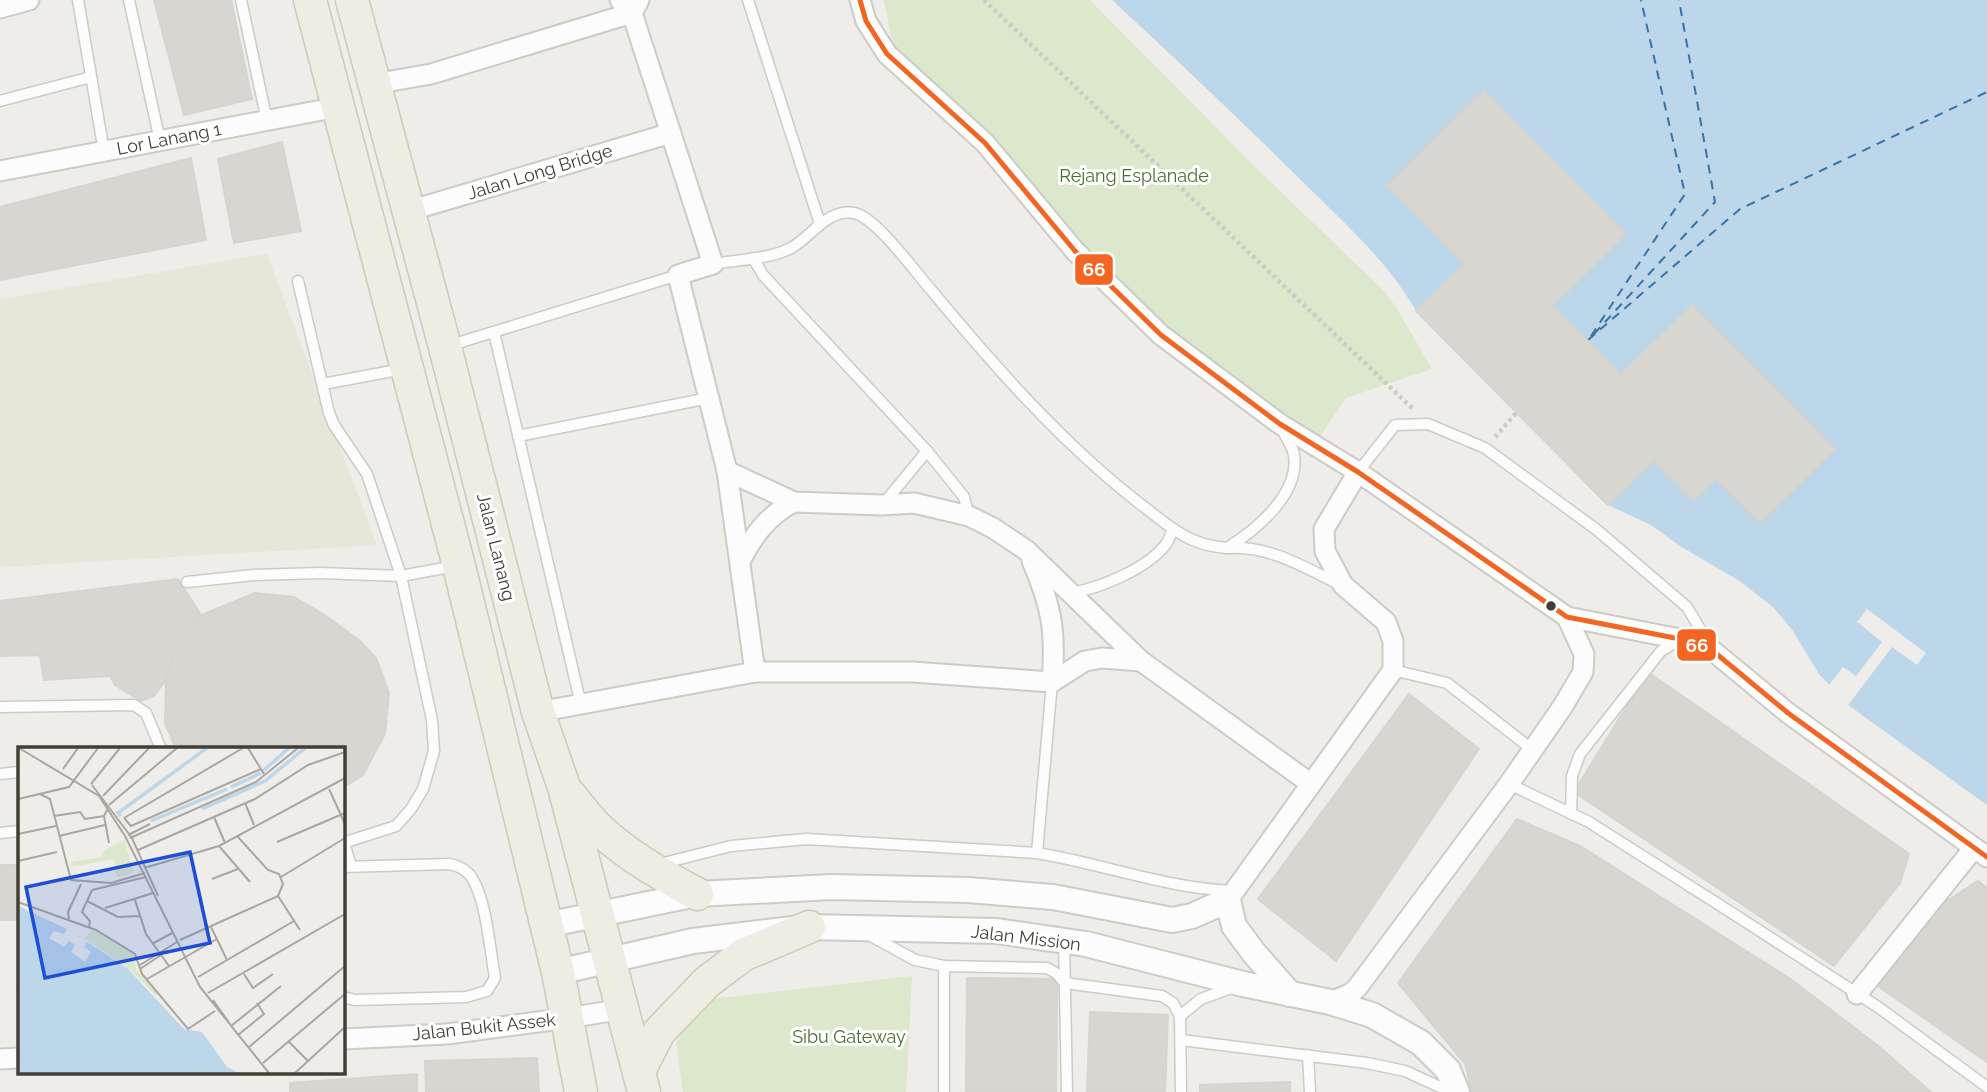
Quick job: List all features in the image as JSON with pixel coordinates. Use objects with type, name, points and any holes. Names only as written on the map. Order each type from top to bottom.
[{"type":"main road","points":[[310,0],[459,566],[558,972],[581,1092]]},
{"type":"main road","name":"Jalan Lanang","points":[[352,0],[445,346],[538,712],[564,787],[642,1081]]},
{"type":"main road","points":[[564,787],[596,826],[649,866],[697,894]]},
{"type":"main road","points":[[642,1081],[659,1031],[707,982],[743,955],[809,928]]},
{"type":"street","points":[[0,8],[29,0]]},
{"type":"street","points":[[860,0],[866,21],[887,54],[985,143],[1075,251],[1161,334],[1280,424],[1358,472],[1567,617],[1680,639],[1713,651],[1788,713],[1981,852],[1857,994]]},
{"type":"street","points":[[373,84],[431,74],[630,4],[713,264],[678,275],[727,471],[755,672]]},
{"type":"street","name":"Lor Lanang 1","points":[[0,171],[338,107]]},
{"type":"street","name":"Jalan Long Bridge","points":[[409,211],[671,133]]},
{"type":"street","points":[[727,471],[794,502],[882,505],[914,503],[969,516],[993,528],[1029,554],[1141,661],[1311,784]]},
{"type":"street","points":[[546,925],[697,894],[832,887],[968,890],[1053,897],[1172,920],[1192,916],[1231,895],[1393,670],[1392,641],[1386,622],[1343,585],[1325,551],[1324,529],[1358,472]]},
{"type":"street","points":[[740,561],[757,531],[794,502]]},
{"type":"street","points":[[1029,554],[1050,604],[1054,650],[1052,682]]},
{"type":"street","points":[[1330,1002],[1350,994],[1357,988],[1534,750],[1563,705],[1583,672],[1584,654],[1567,617]]},
{"type":"street","points":[[538,712],[755,672],[912,672],[1052,682],[1085,661],[1102,658],[1141,661]]},
{"type":"street","points":[[1231,895],[1234,926],[1290,994]]},
{"type":"street","name":"Jalan Mission","points":[[558,972],[693,941],[809,928],[997,931],[1086,944],[1242,984],[1330,1002],[1372,1015],[1421,1043],[1448,1070],[1454,1092]]},
{"type":"street","name":"Jalan Bukit Assek","points":[[345,1039],[447,1034],[623,1009]]},
{"type":"street","points":[[0,1059],[18,1058]]},
{"type":"lane","points":[[78,0],[104,152]]},
{"type":"lane","points":[[129,0],[160,141]]},
{"type":"lane","points":[[241,0],[267,121]]},
{"type":"lane","points":[[748,0],[820,224]]},
{"type":"lane","points":[[0,101],[91,77]]},
{"type":"lane","points":[[713,264],[789,249],[820,224],[839,213],[855,213],[871,223],[890,241],[988,359],[1082,456],[1173,529],[1200,543],[1265,551],[1343,585]]},
{"type":"lane","points":[[753,258],[763,275],[926,451],[964,497],[969,516]]},
{"type":"lane","points":[[445,346],[678,275]]},
{"type":"lane","points":[[298,281],[334,425],[367,474],[401,576],[432,720],[435,751],[423,789],[396,826],[345,843]]},
{"type":"lane","points":[[494,332],[581,705]]},
{"type":"lane","points":[[323,384],[407,369]]},
{"type":"lane","points":[[518,436],[709,398]]},
{"type":"lane","points":[[1227,548],[1258,527],[1284,497],[1292,475],[1294,455],[1280,424]]},
{"type":"lane","points":[[1358,472],[1395,425],[1428,424],[1485,448],[1597,530],[1687,607],[1713,651]]},
{"type":"lane","points":[[882,505],[926,451]]},
{"type":"lane","points":[[1072,593],[1109,582],[1136,569],[1166,544],[1173,529]]},
{"type":"lane","points":[[187,582],[254,575],[320,573],[401,576],[459,566]]},
{"type":"lane","points":[[1571,814],[1572,776],[1580,754],[1661,651],[1680,639]]},
{"type":"lane","points":[[1393,670],[1447,683],[1534,750]]},
{"type":"lane","points":[[1037,853],[1052,682]]},
{"type":"lane","points":[[0,707],[134,705],[146,713],[160,747]]},
{"type":"lane","points":[[0,774],[18,772]]},
{"type":"lane","points":[[1509,784],[1589,822],[1857,994],[1987,1087]]},
{"type":"lane","points":[[649,866],[731,846],[806,839],[1037,853],[1068,858],[1197,890],[1231,895]]},
{"type":"lane","points":[[345,998],[355,1000],[466,998],[487,991],[495,978],[480,894],[471,876],[462,867],[449,864],[347,866]]},
{"type":"lane","points":[[855,928],[915,960],[944,966],[1047,968],[1065,983],[1161,996],[1173,1003],[1180,1016],[1181,1092]]},
{"type":"lane","points":[[1064,942],[1067,1092]]},
{"type":"lane","points":[[944,966],[944,1092]]},
{"type":"lane","points":[[1180,1016],[1201,999],[1242,984]]},
{"type":"lane","points":[[1181,1040],[1308,1055],[1405,1071],[1454,1092]]},
{"type":"lane","points":[[1308,1055],[1310,1092]]},
{"type":"path","points":[[984,0],[1428,424]]},
{"type":"path","points":[[1485,448],[1517,413]]},
{"type":"shaded area","points":[[267,254],[377,545],[0,567],[0,299]]},
{"type":"green space","name":"Rejang Esplanade","points":[[884,0],[1090,0],[1257,169],[1383,290],[1432,369],[1346,398],[1316,442],[1102,278],[895,56]]},
{"type":"green space","name":"Sibu Gateway","points":[[912,976],[906,1092],[683,1092],[676,1043],[702,1000]]},
{"type":"water","points":[[1112,0],[1987,0],[1987,805],[1848,705],[1819,674],[1793,631],[1774,608],[1741,582],[1680,546],[1651,525],[1608,505],[1416,311],[1392,275],[1348,226]]},
{"type":"pier","points":[[1867,609],[1926,653],[1917,665],[1892,647],[1846,708],[1826,689],[1843,667],[1856,676],[1882,642],[1857,622]]},
{"type":"building","points":[[154,0],[231,0],[252,99],[184,115]]},
{"type":"building","points":[[1484,90],[1626,234],[1553,306],[1621,374],[1692,305],[1835,449],[1760,523],[1716,479],[1694,501],[1654,461],[1608,505],[1416,311],[1464,264],[1387,186]]},
{"type":"building","points":[[282,142],[301,231],[234,243],[218,159]]},
{"type":"building","points":[[191,158],[206,240],[0,280],[0,207]]},
{"type":"building","points":[[178,579],[201,615],[179,642],[166,680],[154,696],[141,701],[115,685],[110,676],[44,680],[40,655],[0,656],[0,601]]},
{"type":"building","points":[[255,593],[294,597],[359,640],[376,658],[389,693],[385,734],[363,775],[345,786],[345,747],[175,747],[165,723],[166,680],[179,642],[201,615]]},
{"type":"building","points":[[1648,672],[1909,854],[1900,883],[1834,966],[1574,792]]},
{"type":"building","points":[[1409,694],[1479,749],[1336,961],[1258,899]]},
{"type":"building","points":[[1517,819],[1580,846],[1792,980],[1877,1045],[1931,1092],[1471,1092],[1466,1065],[1398,983]]},
{"type":"building","points":[[0,865],[18,865],[18,920],[0,920]]},
{"type":"building","points":[[1978,881],[1987,888],[1987,1062],[1878,986],[1942,904]]},
{"type":"building","points":[[967,978],[1057,979],[1056,1092],[966,1092]]},
{"type":"building","points":[[1090,1012],[1168,1015],[1165,1092],[1087,1092]]},
{"type":"building","points":[[537,1058],[539,1092],[426,1092],[425,1061]]},
{"type":"building","points":[[417,1074],[417,1092],[290,1092],[290,1083]]},
{"type":"building","points":[[1290,1082],[1290,1092],[1200,1092],[1200,1085]]},
{"type":"ferry route","points":[[1591,336],[1685,194],[1641,0]]},
{"type":"ferry route","points":[[1594,334],[1715,202],[1679,0]]},
{"type":"ferry route","points":[[1588,340],[1740,209],[1987,92]]},
{"type":"transit line","name":"66","points":[[860,0],[866,21],[887,54],[985,143],[1075,251],[1161,335],[1280,424],[1358,472],[1567,617],[1680,639],[1713,651],[1788,713],[1987,857]]}]
